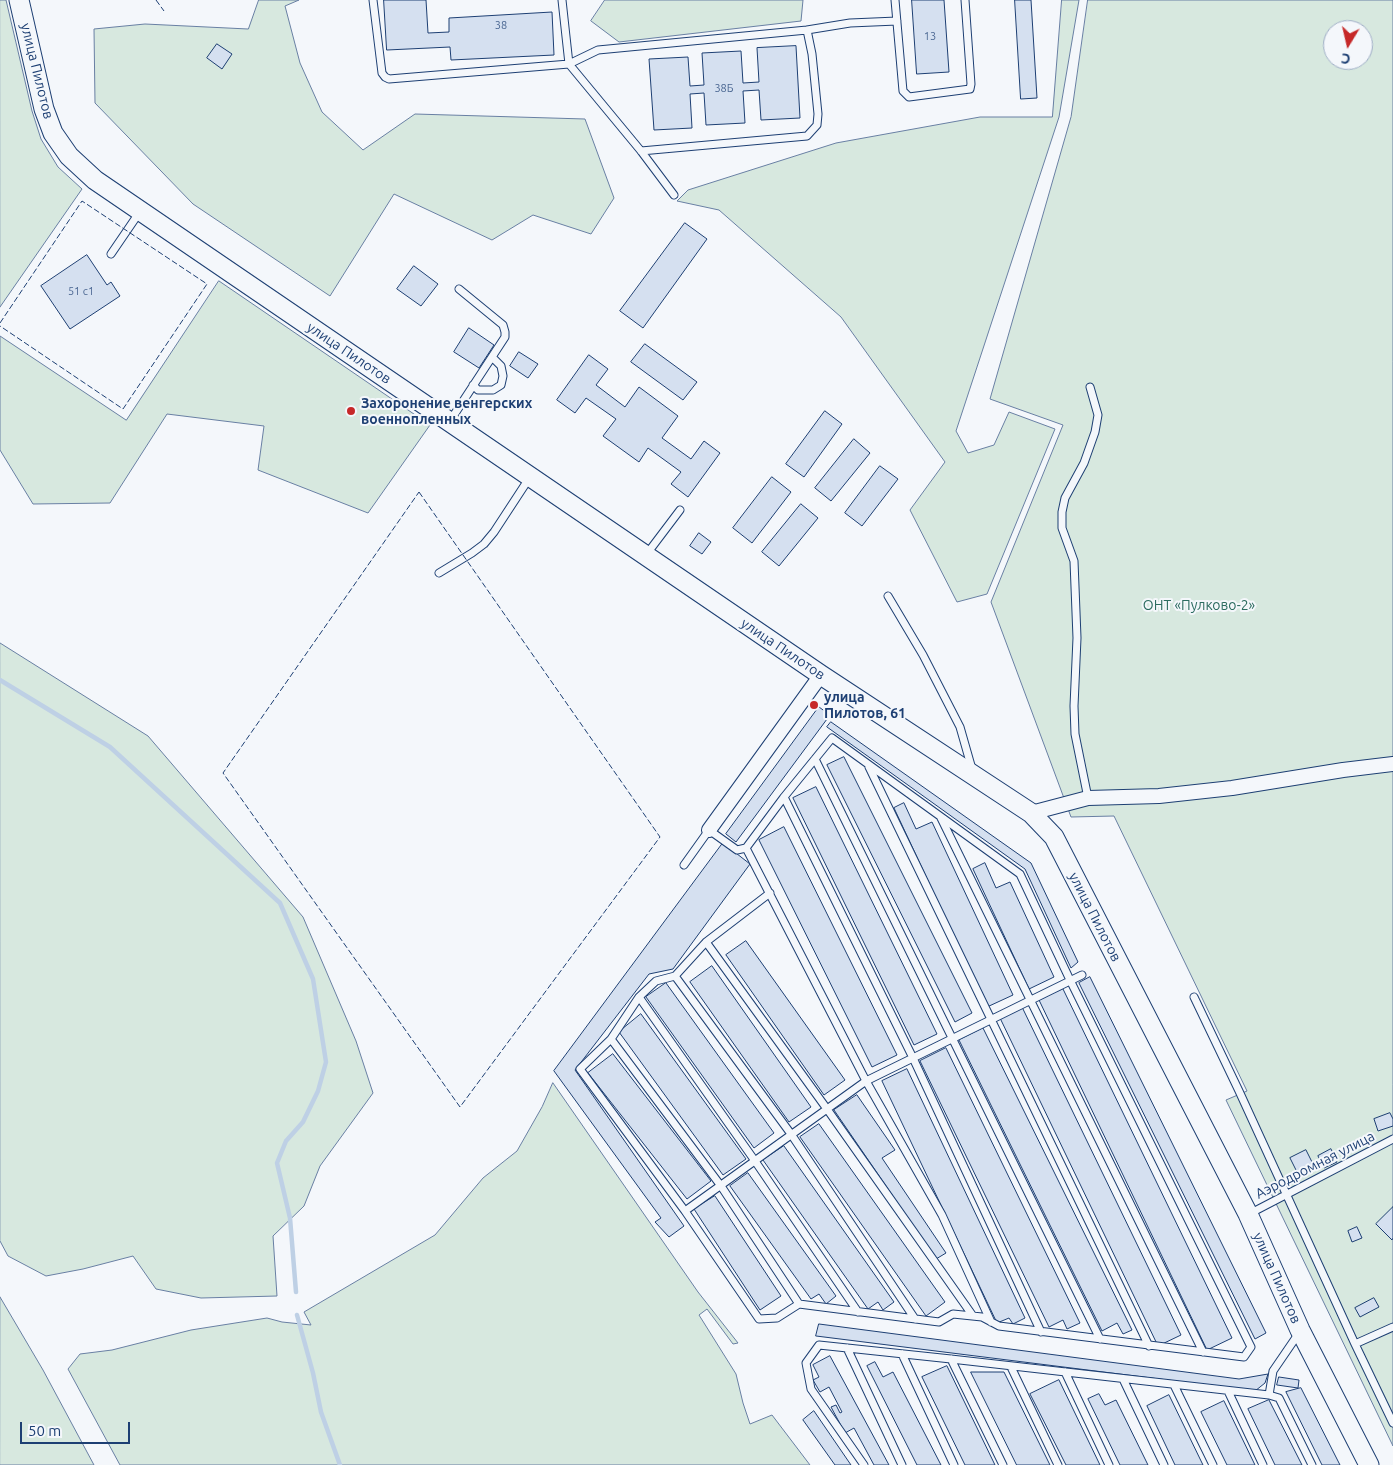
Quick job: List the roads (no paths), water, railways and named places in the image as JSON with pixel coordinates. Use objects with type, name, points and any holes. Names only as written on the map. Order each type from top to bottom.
[{"type":"street","name":"улица Пилотов","points":[[19,0],[44,109],[53,133],[69,156],[95,180],[821,675],[1030,814],[1054,836],[1248,1214],[1300,1330],[1369,1465]]},
{"type":"street","points":[[709,830],[821,675]]},
{"type":"street","points":[[1030,814],[1088,798],[1159,796],[1232,788],[1393,764]]},
{"type":"lane","points":[[373,0],[382,73],[387,78],[570,64],[598,50],[806,30],[850,23],[897,21]]},
{"type":"lane","points":[[562,0],[570,64],[641,151],[674,195]]},
{"type":"lane","points":[[895,0],[903,91],[909,97],[968,90],[971,84],[965,0]]},
{"type":"lane","points":[[641,151],[806,136],[817,125],[818,114],[812,54],[806,30]]},
{"type":"lane","points":[[111,254],[140,212]]},
{"type":"lane","points":[[449,422],[505,337],[503,324],[460,289]]},
{"type":"lane","points":[[473,385],[478,390],[493,390],[501,385],[503,376],[501,366],[492,357]]},
{"type":"lane","points":[[1088,798],[1075,734],[1074,706],[1077,638],[1074,561],[1062,528],[1062,512],[1065,498],[1084,463],[1095,432],[1098,415],[1090,386]]},
{"type":"lane","points":[[439,573],[484,544],[494,532],[530,476]]},
{"type":"lane","points":[[646,556],[680,510]]},
{"type":"lane","points":[[888,596],[923,655],[960,726],[974,776]]},
{"type":"lane","points":[[684,865],[709,830],[738,850],[746,848],[784,796],[832,738],[1020,874],[1070,980],[1251,1347],[1244,1357],[999,1326],[982,1317],[953,1314],[939,1322],[800,1304],[777,1318],[758,1319],[685,1211],[580,1069],[611,1039],[639,997],[656,980],[675,976],[706,942],[770,894]]},
{"type":"lane","points":[[815,759],[1100,1339]]},
{"type":"lane","points":[[868,765],[1150,1346]]},
{"type":"lane","points":[[784,796],[913,1058],[1041,1332]]},
{"type":"lane","points":[[940,816],[1203,1352]]},
{"type":"lane","points":[[746,848],[866,1080],[942,1215],[991,1322]]},
{"type":"lane","points":[[706,942],[827,1109],[972,1316]]},
{"type":"lane","points":[[685,1211],[866,1080],[1082,975]]},
{"type":"lane","points":[[675,976],[791,1134],[915,1319]]},
{"type":"lane","points":[[639,997],[755,1161],[858,1312]]},
{"type":"lane","points":[[1194,997],[1393,1423]]},
{"type":"lane","points":[[611,1039],[721,1186],[800,1304]]},
{"type":"lane","name":"Аэродромная улица","points":[[1248,1214],[1393,1139]]},
{"type":"lane","points":[[1355,1344],[1393,1327]]},
{"type":"lane","points":[[1269,1395],[1273,1371],[1300,1330]]},
{"type":"lane","points":[[864,1465],[811,1389],[806,1363],[820,1346],[1269,1395],[1279,1398],[1312,1465]]},
{"type":"lane","points":[[847,1348],[902,1465]]},
{"type":"lane","points":[[902,1354],[954,1465]]},
{"type":"lane","points":[[951,1359],[1003,1465]]},
{"type":"lane","points":[[1011,1366],[1058,1465]]},
{"type":"lane","points":[[1065,1372],[1109,1465]]},
{"type":"lane","points":[[1123,1379],[1164,1465]]},
{"type":"lane","points":[[1174,1384],[1213,1465]]},
{"type":"lane","points":[[1228,1391],[1263,1465]]},
{"type":"waterway","points":[[0,680],[110,747],[280,903],[313,979],[326,1062],[318,1091],[303,1122],[286,1141],[277,1163],[290,1218],[296,1292]]},
{"type":"waterway","points":[[297,1315],[313,1373],[321,1412],[340,1465]]},
{"type":"place","name":"Захоронение венгерских военнопленных","points":[[351,411]]},
{"type":"place","name":"улица Пилотов, 61","points":[[814,705]]},
{"type":"park label","name":"ОНТ «Пулково-2»","points":[[1199,605]]}]
